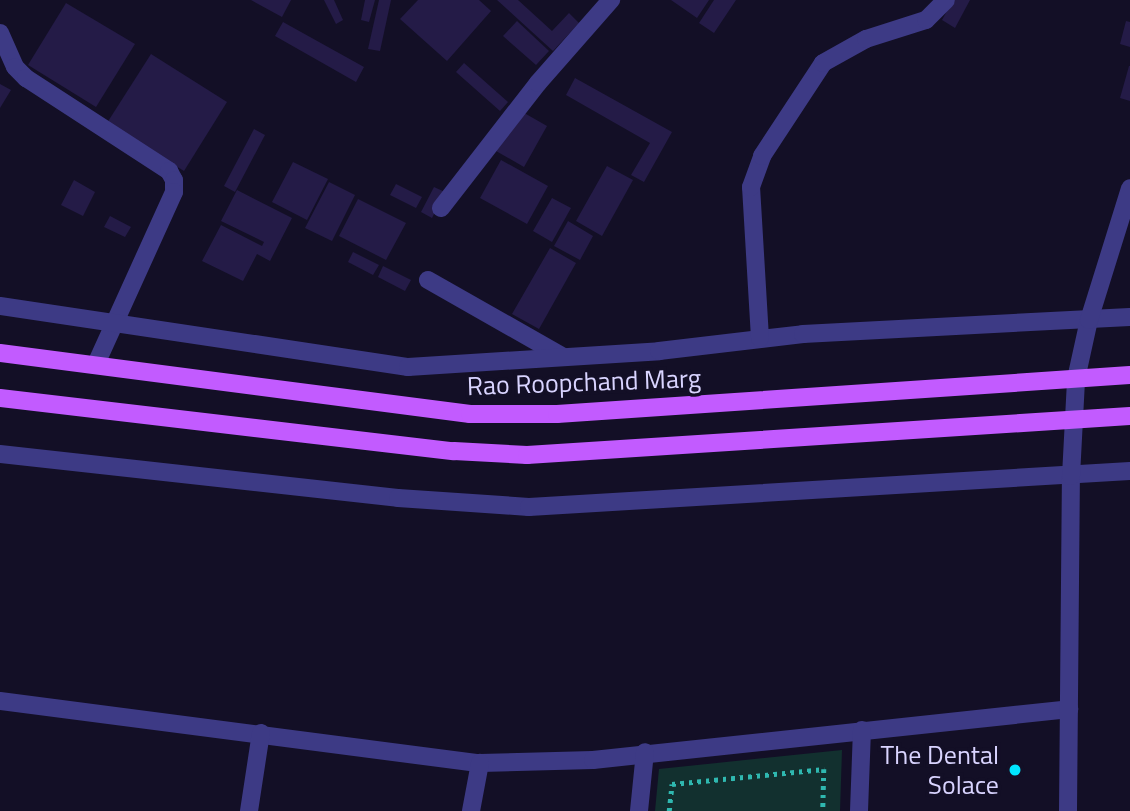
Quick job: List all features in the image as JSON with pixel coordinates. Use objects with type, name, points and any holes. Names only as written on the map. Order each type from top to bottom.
[{"type":"main road","name":"Rao Roopchand Marg","points":[[0,353],[470,414],[557,414],[1130,375]]},
{"type":"main road","points":[[0,398],[454,451],[527,455],[1130,416]]},
{"type":"street","points":[[441,208],[538,83],[611,0]]},
{"type":"street","points":[[760,338],[751,187],[762,156],[823,63],[866,39],[926,20],[946,0]]},
{"type":"street","points":[[0,33],[15,67],[26,78],[169,171],[174,180],[174,192],[96,364]]},
{"type":"street","points":[[1068,811],[1072,421],[1076,379],[1089,320],[1130,188]]},
{"type":"street","points":[[428,280],[562,356]]},
{"type":"street","points":[[0,306],[408,367],[659,351],[760,338],[1130,317]]},
{"type":"street","points":[[0,454],[398,498],[529,507],[1130,471]]},
{"type":"street","points":[[0,701],[480,763],[593,760],[645,752],[1069,709]]},
{"type":"street","points":[[859,811],[862,730]]},
{"type":"street","points":[[249,811],[261,733]]},
{"type":"street","points":[[639,811],[645,752]]},
{"type":"street","points":[[471,811],[480,763]]},
{"type":"path","points":[[669,811],[672,783],[824,769],[823,811]]},
{"type":"green space","points":[[842,750],[840,811],[655,811],[659,769]]},
{"type":"building","points":[[251,0],[291,0],[282,17]]},
{"type":"building","points":[[324,0],[334,0],[343,20],[336,24]]},
{"type":"building","points":[[365,0],[375,0],[369,22],[361,20]]},
{"type":"building","points":[[379,0],[391,0],[380,51],[368,49]]},
{"type":"building","points":[[418,0],[479,0],[491,11],[447,61],[400,19]]},
{"type":"building","points":[[497,0],[518,0],[552,31],[569,13],[579,23],[553,51]]},
{"type":"building","points":[[671,0],[709,0],[697,18]]},
{"type":"building","points":[[714,0],[736,0],[714,33],[699,23]]},
{"type":"building","points":[[953,0],[970,0],[955,28],[942,20]]},
{"type":"building","points":[[66,3],[135,44],[96,107],[28,65]]},
{"type":"building","points":[[517,21],[549,51],[536,65],[503,36]]},
{"type":"building","points":[[1126,21],[1130,22],[1130,47],[1120,44]]},
{"type":"building","points":[[283,22],[364,67],[356,82],[275,36]]},
{"type":"building","points":[[151,54],[227,102],[184,171],[107,123]]},
{"type":"building","points":[[464,63],[508,102],[500,111],[456,72]]},
{"type":"building","points":[[1130,66],[1130,101],[1120,98]]},
{"type":"building","points":[[575,78],[672,132],[644,182],[631,175],[650,143],[566,95]]},
{"type":"building","points":[[0,84],[11,90],[0,108]]},
{"type":"building","points":[[519,110],[547,126],[524,167],[496,151]]},
{"type":"building","points":[[254,129],[265,135],[235,192],[224,186]]},
{"type":"building","points":[[501,160],[548,186],[527,224],[480,198]]},
{"type":"building","points":[[293,162],[328,179],[307,220],[272,202]]},
{"type":"building","points":[[607,166],[633,180],[602,236],[576,221]]},
{"type":"building","points":[[74,180],[95,192],[83,216],[61,205]]},
{"type":"building","points":[[329,182],[355,195],[332,241],[305,228]]},
{"type":"building","points":[[396,184],[422,197],[416,208],[390,195]]},
{"type":"building","points":[[434,187],[445,192],[432,218],[421,212]]},
{"type":"building","points":[[237,190],[292,218],[270,261],[257,254],[243,281],[202,261],[221,225],[262,246],[264,242],[221,221]]},
{"type":"building","points":[[552,198],[571,208],[552,242],[533,231]]},
{"type":"building","points":[[358,199],[406,223],[386,260],[339,236]]},
{"type":"building","points":[[110,216],[131,227],[125,237],[104,227]]},
{"type":"building","points":[[568,221],[593,236],[580,260],[554,246]]},
{"type":"building","points":[[550,248],[576,263],[539,329],[512,314]]},
{"type":"building","points":[[353,252],[379,265],[373,275],[348,262]]},
{"type":"building","points":[[383,266],[411,280],[405,291],[378,277]]},
{"type":"place","name":"The Dental Solace","points":[[1015,770]]}]
